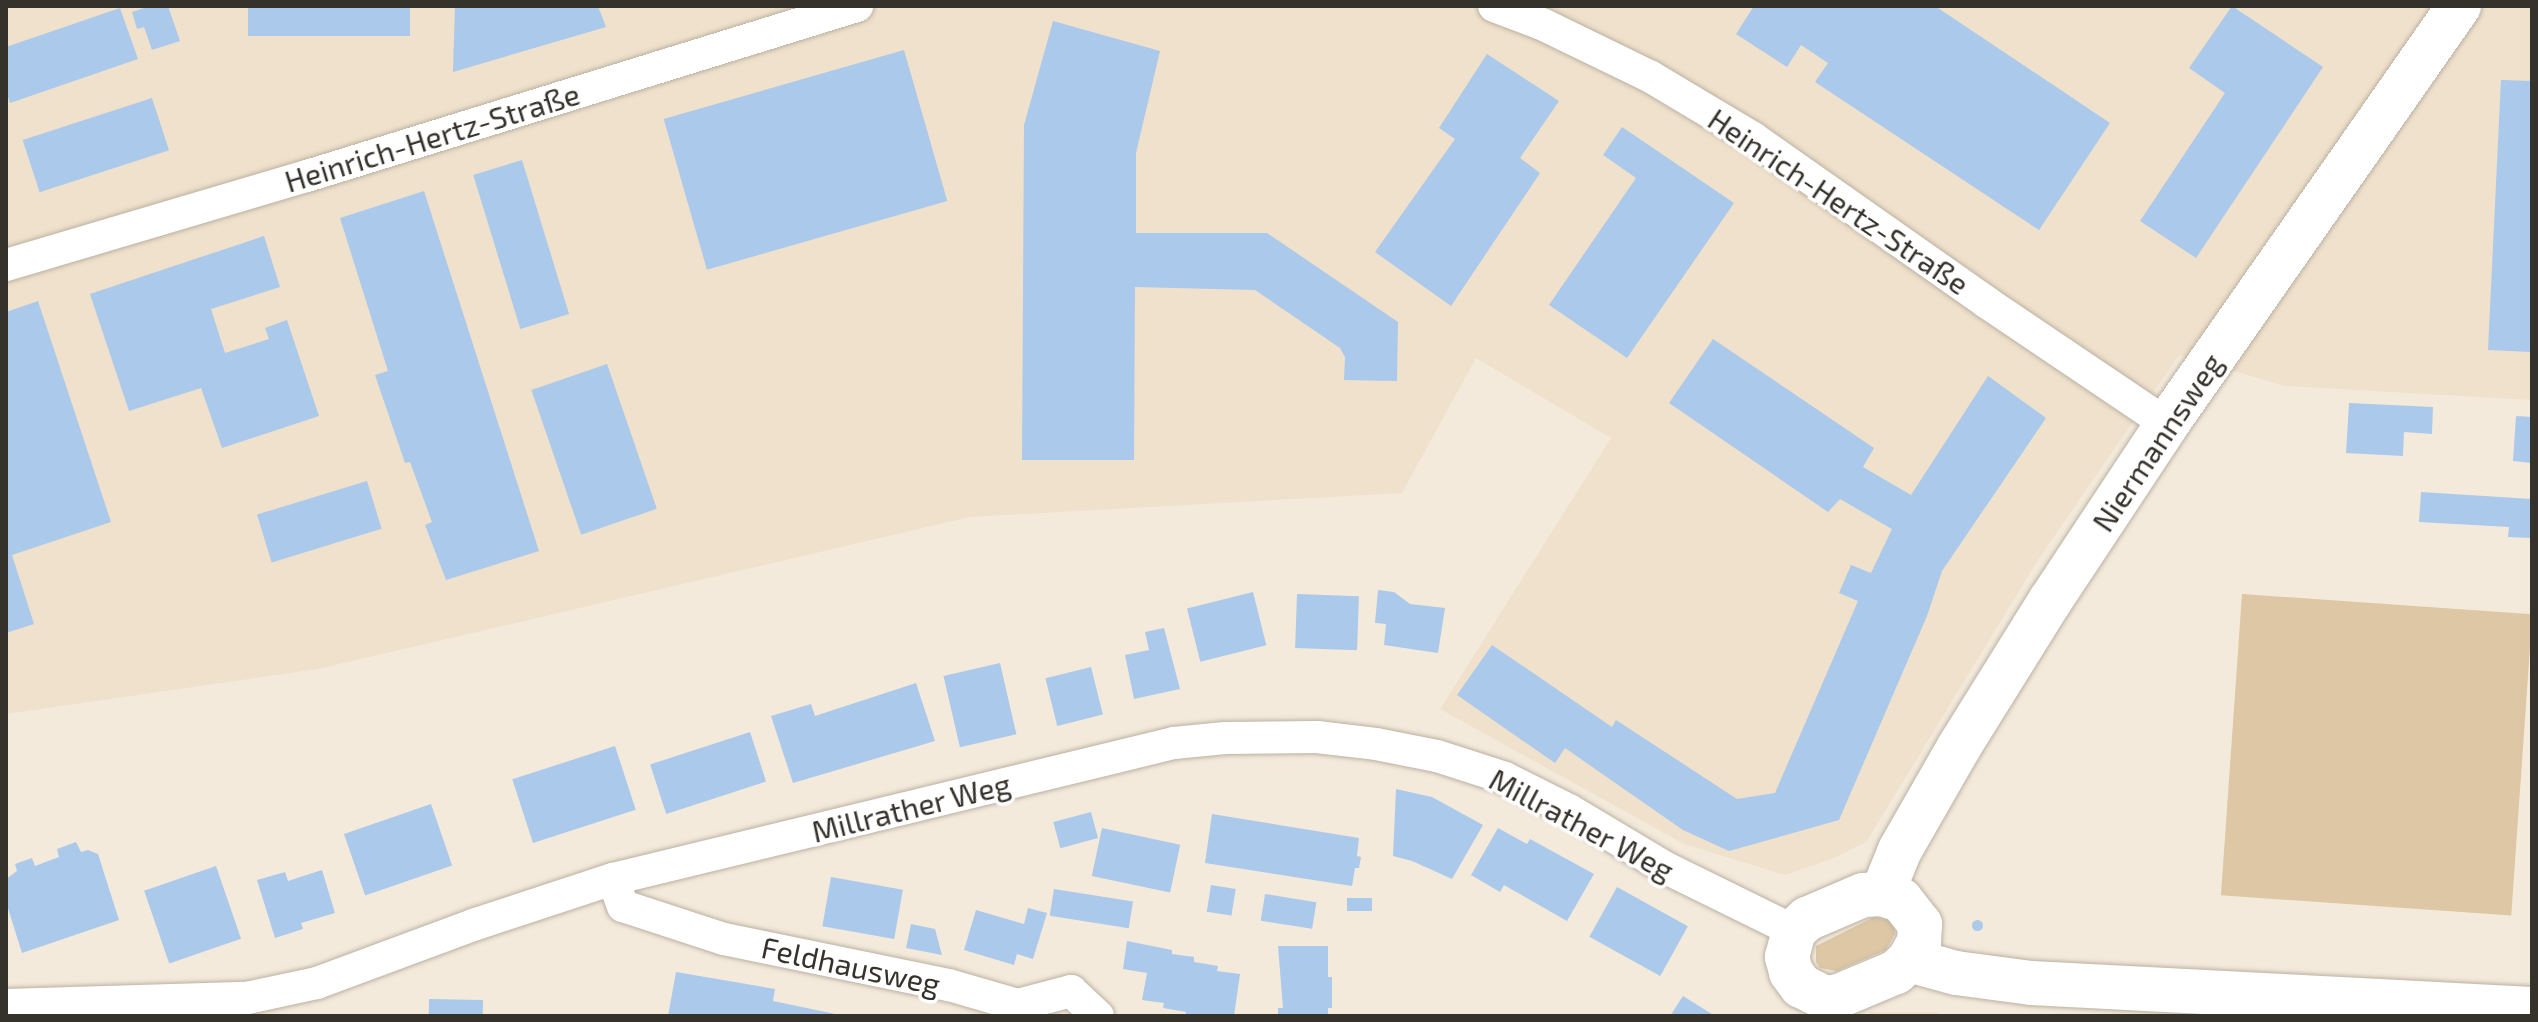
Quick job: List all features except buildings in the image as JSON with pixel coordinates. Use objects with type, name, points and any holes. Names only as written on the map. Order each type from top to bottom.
[{"type":"street","name":"Heinrich-Hertz-Straße","points":[[6,265],[321,172],[857,6]]},
{"type":"street","name":"Heinrich-Hertz-Straße","points":[[1494,6],[1542,24],[1651,77],[1753,138],[1986,302],[2167,424]]},
{"type":"street","name":"Niermannsweg","points":[[1882,894],[1900,850],[1959,747],[2167,424],[2459,6]]},
{"type":"street","name":"Millrather Weg","points":[[6,1005],[247,998],[317,983],[476,924],[613,879],[1174,743],[1225,738],[1317,737],[1437,756],[1505,778],[1569,810],[1666,868],[1794,931]]},
{"type":"street","name":"Feldhausweg","points":[[613,879],[623,906],[724,939],[949,985],[1018,1005],[1071,991],[1098,1016]]},
{"type":"street","points":[[1882,894],[1901,900],[1920,924],[1919,942],[1909,960],[1896,972],[1839,996],[1807,1005],[1801,986],[1791,972],[1788,945],[1794,931],[1807,919],[1863,895],[1882,894]]},
{"type":"street","points":[[1909,960],[1956,973],[2031,983],[2532,1009]]},
{"type":"street","points":[[6,1005],[10,1016]]},
{"type":"shaded area","points":[[6,6],[2532,6],[2532,400],[2285,386],[2179,355],[2038,560],[1867,841],[1834,858],[1785,875],[1684,844],[1440,709],[1611,438],[1476,358],[1402,493],[970,517],[318,669],[6,714]]},
{"type":"shaded area","points":[[2242,594],[2532,614],[2511,916],[2221,895]]},
{"type":"shaded area","points":[[1874,917],[1888,920],[1894,926],[1895,934],[1886,950],[1837,971],[1820,968],[1816,962],[1816,946]]},
{"type":"shaded area","points":[[1869,1012],[1939,1012],[1939,1016],[1869,1016]]}]
